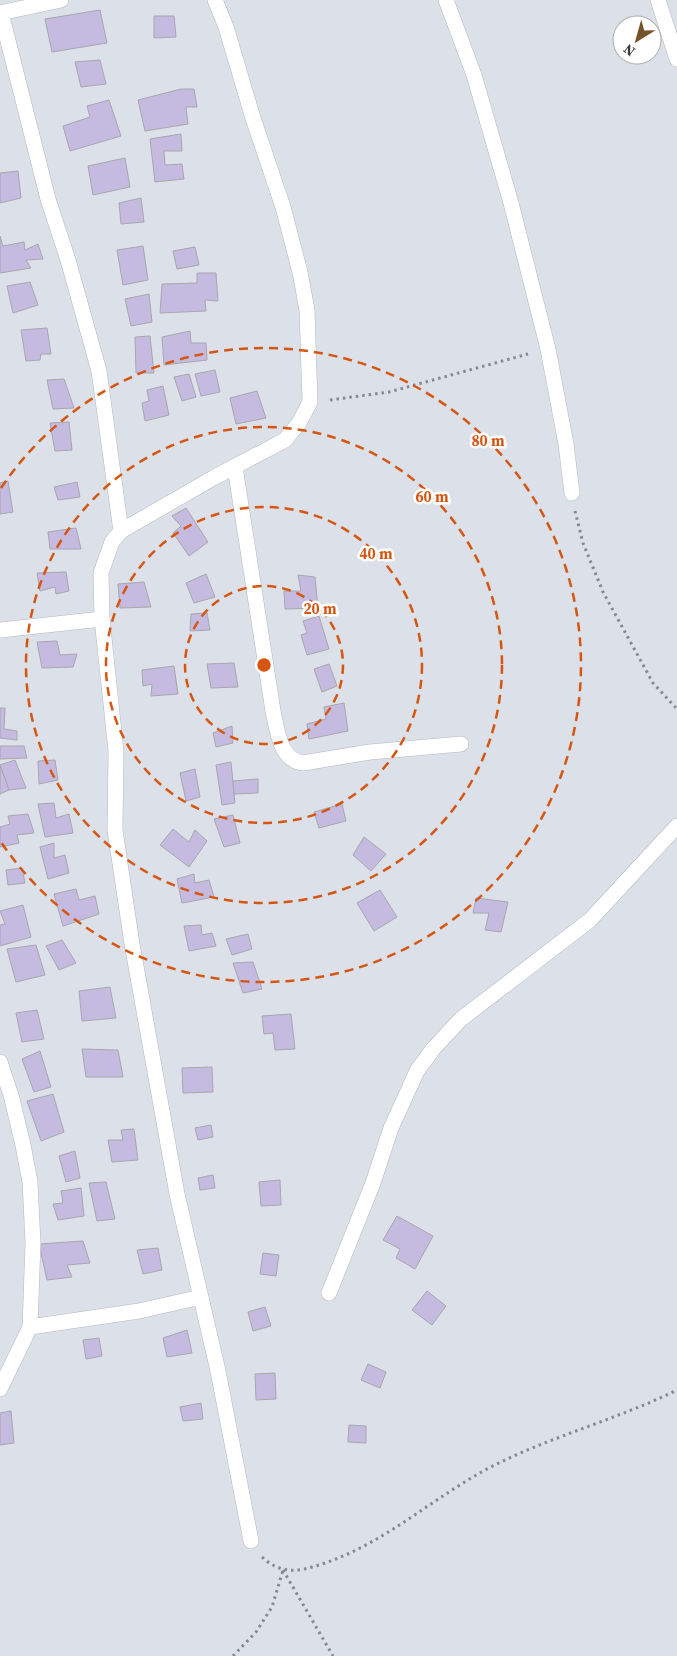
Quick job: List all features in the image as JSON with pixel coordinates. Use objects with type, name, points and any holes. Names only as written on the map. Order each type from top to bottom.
[{"type":"lane","points":[[61,0],[0,13],[48,199],[68,260],[99,371],[121,531]]},
{"type":"lane","points":[[215,0],[226,27],[253,118],[283,207],[300,272],[307,310],[310,402],[299,423],[284,440],[121,531],[112,542],[101,573],[102,619],[116,751],[115,830],[132,944],[176,1194],[226,1408],[251,1541]]},
{"type":"lane","points":[[446,0],[474,75],[512,203],[548,349],[566,444],[572,494]]},
{"type":"lane","points":[[658,0],[677,59]]},
{"type":"lane","points":[[235,467],[273,711],[280,738],[290,758],[295,762],[302,763],[370,752],[460,744]]},
{"type":"lane","points":[[0,630],[102,619]]},
{"type":"lane","points":[[329,1293],[373,1182],[394,1120],[417,1071],[433,1049],[461,1020],[590,920],[677,826]]},
{"type":"lane","points":[[0,1062],[11,1095],[30,1182],[33,1243],[30,1327],[0,1390]]},
{"type":"lane","points":[[30,1327],[139,1311],[201,1297]]},
{"type":"path","points":[[310,402],[389,392],[548,349]]},
{"type":"path","points":[[572,494],[583,543],[603,592],[653,684],[677,709]]},
{"type":"path","points":[[251,1541],[259,1554],[270,1564],[283,1570],[296,1571],[338,1558],[387,1533],[486,1470],[510,1458],[643,1406],[677,1390]]},
{"type":"path","points":[[233,1656],[256,1632],[272,1607],[283,1570]]},
{"type":"path","points":[[283,1570],[333,1656]]},
{"type":"building","points":[[100,10],[107,43],[52,52],[45,19]]},
{"type":"building","points":[[154,16],[174,16],[176,37],[154,38]]},
{"type":"building","points":[[100,60],[106,84],[81,87],[75,62]]},
{"type":"building","points":[[181,89],[194,89],[197,107],[186,107],[188,124],[145,131],[138,100]]},
{"type":"building","points":[[109,100],[121,136],[70,151],[63,126],[90,117],[87,106]]},
{"type":"building","points":[[181,134],[182,151],[164,151],[165,165],[182,164],[184,179],[155,182],[150,139]]},
{"type":"building","points":[[125,158],[130,187],[93,195],[88,166]]},
{"type":"building","points":[[18,171],[21,198],[0,203],[0,173]]},
{"type":"building","points":[[141,198],[144,222],[121,224],[119,203]]},
{"type":"building","points":[[0,236],[3,246],[24,242],[25,250],[38,244],[43,259],[26,260],[31,268],[0,273]]},
{"type":"building","points":[[143,246],[148,280],[123,285],[117,250]]},
{"type":"building","points":[[195,247],[199,265],[177,269],[173,251]]},
{"type":"building","points":[[197,273],[216,273],[218,301],[205,300],[206,311],[160,313],[162,284],[197,283]]},
{"type":"building","points":[[30,282],[38,305],[13,313],[7,286]]},
{"type":"building","points":[[149,294],[152,322],[131,326],[125,299]]},
{"type":"building","points":[[47,328],[51,354],[41,354],[40,360],[26,361],[21,330]]},
{"type":"building","points":[[190,331],[191,343],[206,343],[207,360],[164,365],[162,337]]},
{"type":"building","points":[[150,336],[154,373],[136,373],[135,337]]},
{"type":"building","points":[[215,370],[220,392],[201,396],[195,374]]},
{"type":"building","points":[[189,374],[196,397],[182,401],[174,377]]},
{"type":"building","points":[[64,379],[74,408],[53,409],[47,380]]},
{"type":"building","points":[[163,386],[169,415],[145,421],[142,403],[149,401],[147,390]]},
{"type":"building","points":[[257,391],[266,418],[236,424],[230,398]]},
{"type":"building","points":[[69,422],[72,450],[55,451],[50,423]]},
{"type":"building","points":[[8,481],[13,512],[0,514],[0,483]]},
{"type":"building","points":[[77,482],[80,497],[58,500],[54,487]]},
{"type":"building","points":[[186,508],[208,542],[189,556],[173,533],[181,526],[172,516]]},
{"type":"building","points":[[76,528],[81,549],[50,549],[48,532]]},
{"type":"building","points":[[66,572],[69,591],[56,594],[55,587],[40,591],[37,573]]},
{"type":"building","points":[[206,574],[215,597],[194,603],[186,583]]},
{"type":"building","points":[[298,575],[315,577],[318,608],[285,609],[284,591],[301,591]]},
{"type":"building","points":[[144,582],[151,607],[120,608],[118,584]]},
{"type":"building","points":[[207,613],[210,630],[190,631],[191,614]]},
{"type":"building","points":[[319,616],[329,649],[307,655],[301,635],[307,633],[303,621]]},
{"type":"building","points":[[57,641],[60,655],[77,654],[73,667],[42,668],[37,642]]},
{"type":"building","points":[[234,663],[238,687],[211,688],[207,664]]},
{"type":"building","points":[[329,664],[337,686],[322,692],[314,669]]},
{"type":"building","points":[[174,666],[178,694],[151,696],[152,684],[143,686],[142,670]]},
{"type":"building","points":[[344,703],[348,731],[309,739],[307,724],[326,719],[324,707]]},
{"type":"building","points":[[0,708],[5,708],[4,729],[17,731],[17,740],[0,738]]},
{"type":"building","points":[[232,726],[233,743],[216,747],[213,733]]},
{"type":"building","points":[[0,746],[24,746],[27,758],[0,759]]},
{"type":"building","points":[[15,760],[26,788],[9,790],[0,765]]},
{"type":"building","points":[[55,760],[58,780],[39,784],[38,761]]},
{"type":"building","points":[[231,762],[235,803],[222,805],[216,765]]},
{"type":"building","points":[[0,765],[9,790],[0,794]]},
{"type":"building","points":[[195,769],[200,797],[186,801],[180,773]]},
{"type":"building","points":[[258,779],[258,793],[234,794],[233,781]]},
{"type":"building","points":[[54,803],[56,818],[69,814],[73,833],[45,837],[38,804]]},
{"type":"building","points":[[342,804],[346,821],[319,828],[314,812]]},
{"type":"building","points":[[28,814],[34,833],[17,835],[19,843],[0,847],[0,827],[10,824],[8,816]]},
{"type":"building","points":[[233,815],[240,843],[224,847],[214,819]]},
{"type":"building","points":[[173,829],[189,842],[195,830],[207,841],[189,867],[160,845]]},
{"type":"building","points":[[364,837],[386,854],[371,871],[353,855]]},
{"type":"building","points":[[54,843],[54,858],[65,855],[69,873],[48,879],[40,847]]},
{"type":"building","points":[[22,868],[25,883],[8,885],[6,870]]},
{"type":"building","points":[[194,874],[195,883],[209,880],[214,897],[182,903],[177,879]]},
{"type":"building","points":[[76,889],[79,900],[95,896],[99,914],[63,926],[54,894]]},
{"type":"building","points":[[380,890],[397,917],[374,931],[357,903]]},
{"type":"building","points":[[476,898],[508,902],[501,932],[485,930],[489,913],[473,913]]},
{"type":"building","points":[[23,905],[31,937],[0,946],[0,925],[5,924],[0,911]]},
{"type":"building","points":[[201,925],[202,935],[212,933],[216,946],[189,951],[184,926]]},
{"type":"building","points":[[248,934],[252,949],[232,955],[226,939]]},
{"type":"building","points":[[62,940],[76,963],[59,970],[46,946]]},
{"type":"building","points":[[36,945],[45,975],[16,982],[7,949]]},
{"type":"building","points":[[253,962],[262,989],[243,993],[233,963]]},
{"type":"building","points":[[110,987],[116,1018],[82,1021],[79,991]]},
{"type":"building","points":[[37,1010],[44,1039],[22,1042],[16,1013]]},
{"type":"building","points":[[291,1014],[295,1049],[275,1050],[273,1033],[264,1034],[262,1016]]},
{"type":"building","points":[[82,1049],[118,1050],[123,1077],[86,1077]]},
{"type":"building","points":[[40,1051],[51,1087],[34,1092],[22,1059]]},
{"type":"building","points":[[212,1067],[213,1092],[183,1093],[182,1068]]},
{"type":"building","points":[[53,1094],[64,1132],[41,1141],[27,1101]]},
{"type":"building","points":[[211,1125],[213,1137],[198,1140],[195,1128]]},
{"type":"building","points":[[134,1129],[138,1160],[112,1162],[108,1140],[123,1140],[121,1130]]},
{"type":"building","points":[[75,1151],[80,1178],[66,1182],[59,1156]]},
{"type":"building","points":[[213,1175],[215,1188],[200,1190],[198,1178]]},
{"type":"building","points":[[280,1180],[281,1205],[261,1206],[259,1182]]},
{"type":"building","points":[[106,1182],[115,1219],[97,1221],[89,1183]]},
{"type":"building","points":[[81,1188],[84,1216],[58,1220],[53,1204],[63,1203],[61,1191]]},
{"type":"building","points":[[397,1216],[433,1236],[415,1269],[396,1258],[400,1249],[383,1240]]},
{"type":"building","points":[[83,1241],[90,1263],[67,1265],[72,1277],[47,1280],[39,1244]]},
{"type":"building","points":[[158,1248],[162,1270],[143,1274],[137,1250]]},
{"type":"building","points":[[263,1253],[279,1255],[276,1276],[260,1274]]},
{"type":"building","points":[[427,1291],[446,1306],[432,1325],[412,1310]]},
{"type":"building","points":[[265,1307],[271,1326],[253,1331],[248,1312]]},
{"type":"building","points":[[187,1330],[192,1353],[167,1357],[163,1338]]},
{"type":"building","points":[[99,1338],[102,1356],[86,1359],[83,1340]]},
{"type":"building","points":[[368,1364],[386,1372],[380,1388],[361,1380]]},
{"type":"building","points":[[275,1373],[276,1399],[256,1400],[255,1374]]},
{"type":"building","points":[[201,1403],[203,1419],[183,1421],[180,1407]]},
{"type":"building","points":[[11,1411],[14,1443],[0,1445],[0,1413]]},
{"type":"building","points":[[349,1425],[366,1426],[366,1443],[348,1442]]}]
